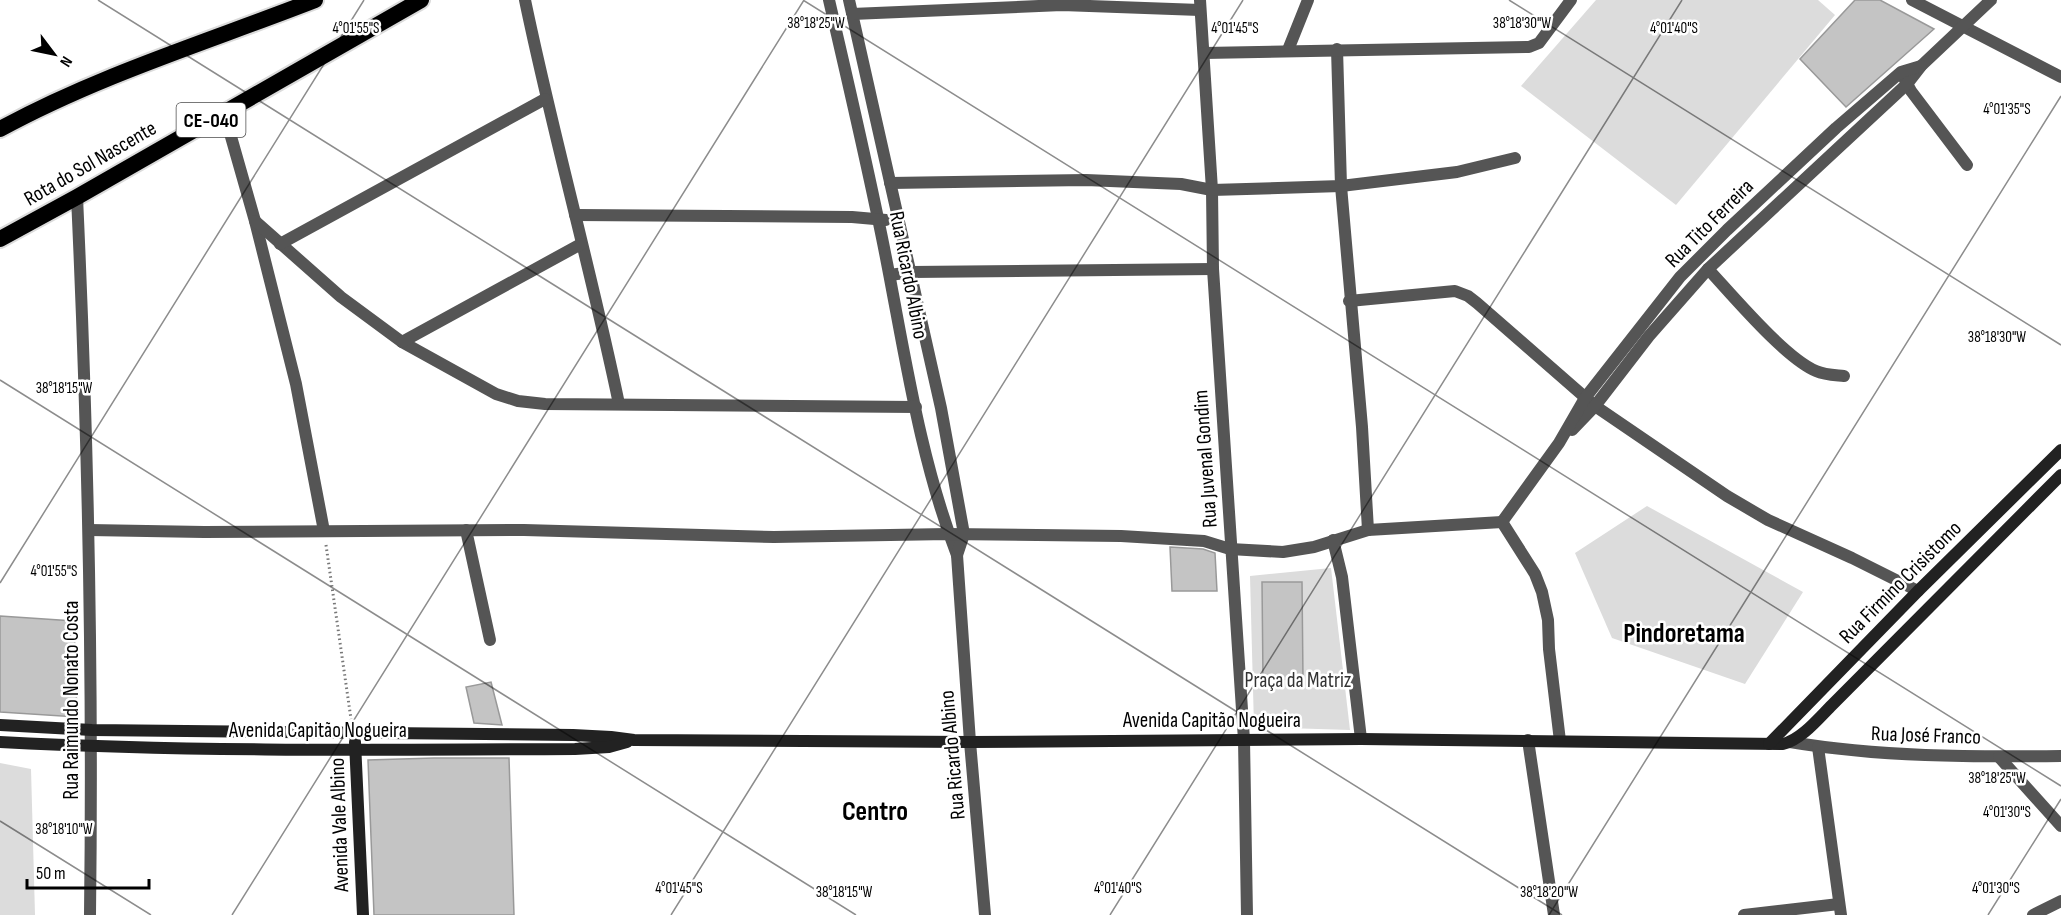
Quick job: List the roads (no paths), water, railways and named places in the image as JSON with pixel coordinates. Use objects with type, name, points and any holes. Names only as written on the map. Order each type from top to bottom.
[{"type":"highway","points":[[0,129],[54,102],[124,73],[315,0]]},
{"type":"highway","name":"Rota do Sol Nascente","points":[[0,239],[421,0]]},
{"type":"main road","name":"Rua Firmino Crisistomo","points":[[1769,744],[1918,591],[2061,450]]},
{"type":"main road","name":"Rua Firmino Crisistomo","points":[[1790,742],[1832,705],[2061,475]]},
{"type":"main road","name":"Avenida Capitão Nogueira","points":[[0,724],[92,730],[573,735],[634,740],[970,742],[1361,739],[1769,744],[1790,742]]},
{"type":"main road","name":"Avenida Vale Albino","points":[[354,733],[363,915]]},
{"type":"main road","name":"Avenida Capitão Nogueira","points":[[0,741],[92,747],[356,750],[575,749],[609,747],[634,740]]},
{"type":"street","points":[[525,0],[545,99],[603,328],[619,404]]},
{"type":"street","name":"Rua Ricardo Albino","points":[[829,0],[879,220],[927,461],[948,534],[957,555],[985,915]]},
{"type":"street","name":"Rua Ricardo Albino","points":[[849,0],[941,408],[964,534],[957,555]]},
{"type":"street","points":[[1288,50],[1308,0]]},
{"type":"street","points":[[1204,53],[1529,47],[1539,43],[1571,0]]},
{"type":"street","points":[[1912,0],[2061,77]]},
{"type":"street","name":"Rua Tito Ferreira","points":[[1590,402],[1708,269],[1907,84],[1921,66],[1991,0]]},
{"type":"street","points":[[852,14],[1062,4],[1176,8],[1200,5]]},
{"type":"street","name":"Rua Juvenal Gondim","points":[[1200,5],[1212,190],[1213,270],[1244,740],[1247,915]]},
{"type":"street","points":[[1337,49],[1341,186],[1349,301],[1362,427],[1368,530]]},
{"type":"street","name":"Rua Tito Ferreira","points":[[1502,522],[1688,269],[1776,183],[1901,72],[1921,66]]},
{"type":"street","points":[[1901,72],[1907,84],[1967,165]]},
{"type":"street","points":[[280,244],[545,99]]},
{"type":"street","points":[[855,112],[873,106]]},
{"type":"street","points":[[224,112],[255,222],[296,384],[324,531]]},
{"type":"street","points":[[890,183],[1086,180],[1181,184],[1212,190],[1341,186],[1456,172],[1515,158]]},
{"type":"street","name":"Rua Raimundo Nonato Costa","points":[[77,197],[85,368],[89,530],[92,730],[90,915]]},
{"type":"street","points":[[575,214],[852,218],[899,221]]},
{"type":"street","points":[[255,222],[341,297],[402,342],[507,398],[545,404],[916,407]]},
{"type":"street","points":[[402,342],[581,244]]},
{"type":"street","points":[[1708,269],[1779,343],[1802,362],[1815,371],[1844,376]]},
{"type":"street","points":[[890,275],[911,272],[1213,270]]},
{"type":"street","points":[[1349,301],[1455,291],[1462,293],[1477,303],[1590,402],[1727,496],[1768,520],[1918,591]]},
{"type":"street","points":[[89,530],[466,530],[774,537],[948,534],[1121,536],[1204,541],[1230,549],[1282,552],[1314,547],[1368,530],[1502,522],[1535,574],[1542,591],[1548,621],[1560,741]]},
{"type":"street","points":[[466,530],[490,640]]},
{"type":"street","points":[[1333,540],[1340,565],[1361,739]]},
{"type":"street","points":[[1528,740],[1554,915]]},
{"type":"street","name":"Rua José Franco","points":[[1790,742],[1818,747],[1905,755],[2061,756]]},
{"type":"street","points":[[1744,915],[1840,910],[1818,747]]},
{"type":"street","points":[[1999,757],[2061,826]]},
{"type":"street","points":[[2033,915],[2061,901]]},
{"type":"district","name":"Pindoretama","points":[[1684,633]]},
{"type":"district","name":"Centro","points":[[875,811]]},
{"type":"park label","name":"Praça da Matriz","points":[[1298,680]]}]
